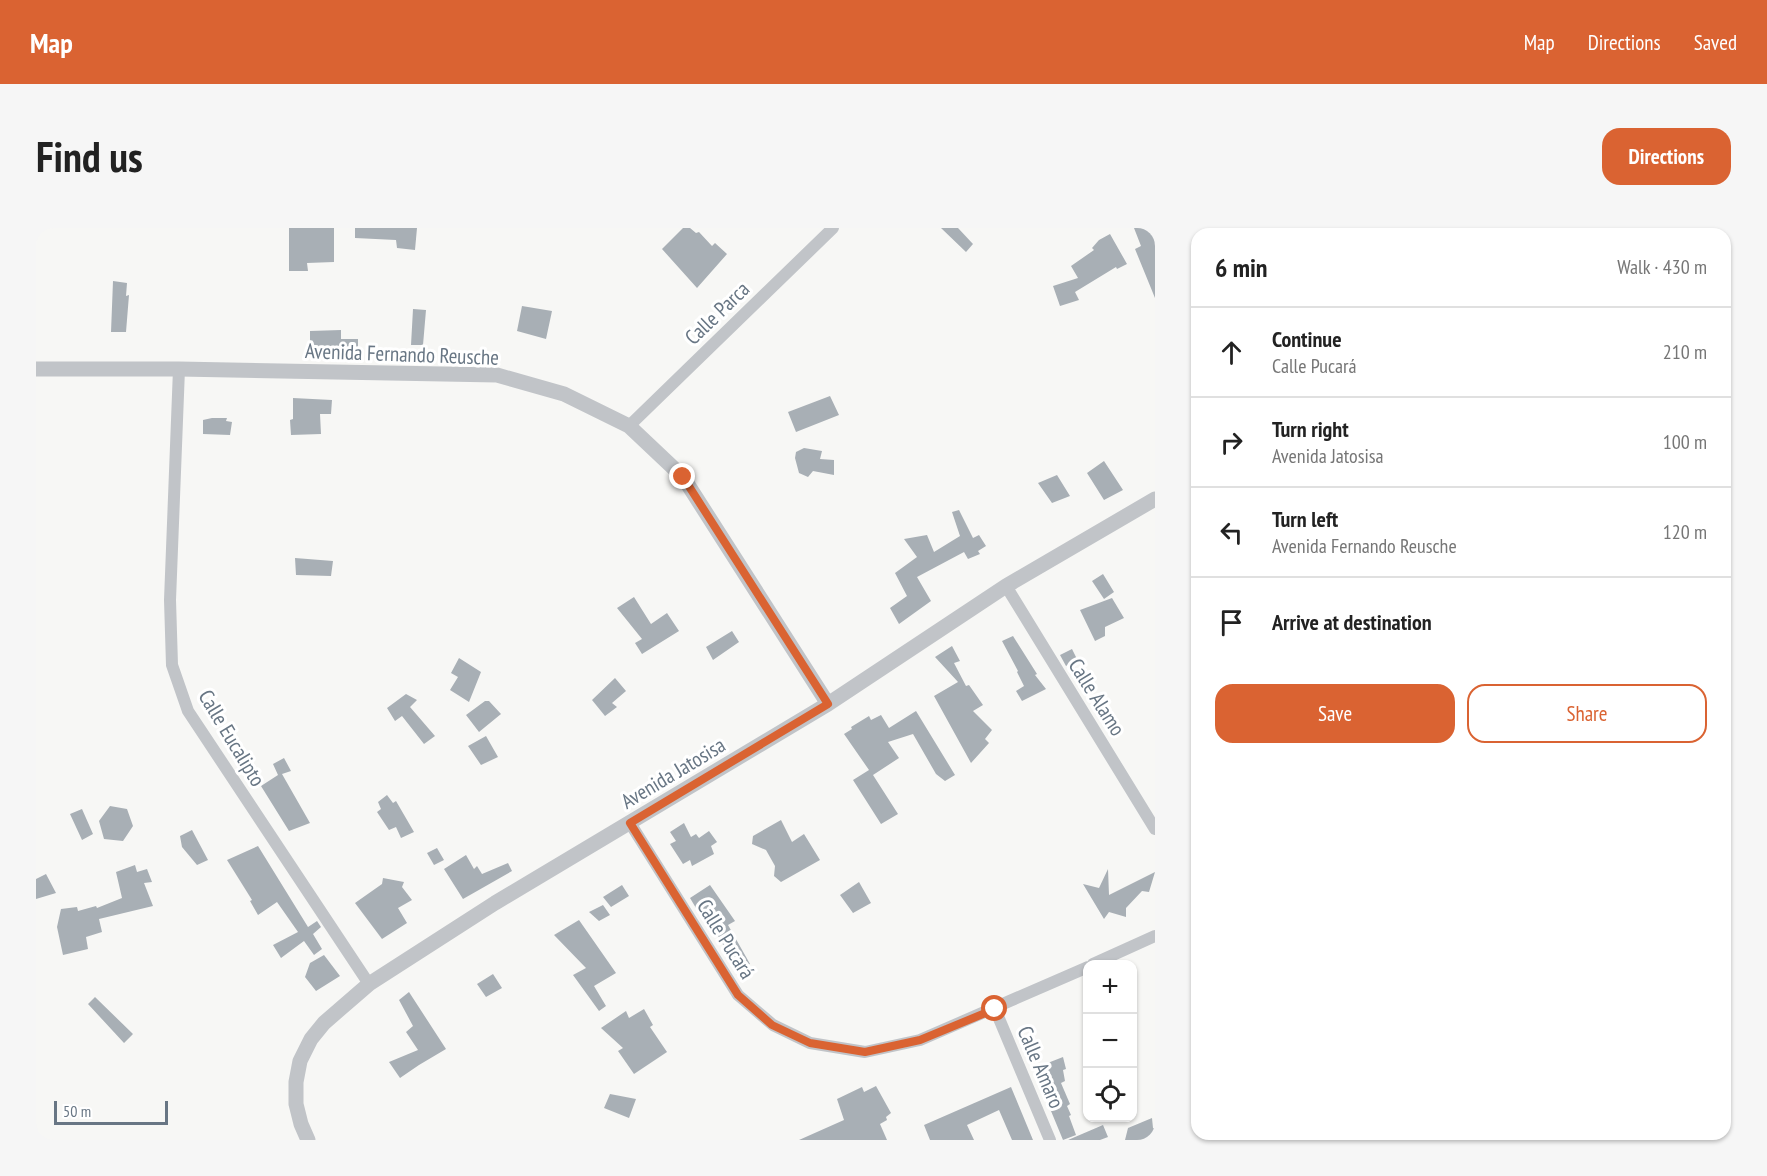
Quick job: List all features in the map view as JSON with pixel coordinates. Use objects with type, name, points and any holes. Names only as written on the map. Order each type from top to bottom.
[{"type":"street","name":"Calle Parca","points":[[629,426],[833,228]]},
{"type":"street","name":"Avenida Fernando Reusche","points":[[36,369],[179,369],[497,375],[564,394],[629,426],[683,477],[828,704]]},
{"type":"street","name":"Calle Eucalipto","points":[[179,369],[170,600],[172,665],[188,711],[369,984]]},
{"type":"street","name":"Avenida Jatosisa","points":[[308,1140],[296,1104],[296,1082],[300,1060],[310,1039],[324,1023],[369,984],[495,903],[828,704],[1006,586],[1155,499]]},
{"type":"street","name":"Calle Alamo","points":[[1006,586],[1155,829]]},
{"type":"street","name":"Calle Pucará","points":[[630,823],[738,995],[772,1025],[810,1043],[865,1052],[920,1040],[1083,969]]},
{"type":"street","points":[[1102,960],[1155,936]]},
{"type":"street","name":"Calle Amaro","points":[[995,1009],[1050,1140]]},
{"type":"building","points":[[289,228],[334,228],[334,262],[307,263],[308,271],[289,271]]},
{"type":"building","points":[[355,228],[417,228],[415,250],[397,248],[396,240],[355,238]]},
{"type":"building","points":[[683,228],[699,232],[712,246],[715,243],[727,254],[697,288],[662,249]]},
{"type":"building","points":[[941,228],[958,228],[973,244],[966,252]]},
{"type":"building","points":[[1134,228],[1155,228],[1155,298],[1135,249],[1141,246]]},
{"type":"building","points":[[1110,234],[1127,264],[1117,269],[1116,267],[1075,292],[1079,300],[1060,306],[1053,286],[1078,278],[1071,266],[1094,250],[1092,248],[1099,240]]},
{"type":"building","points":[[113,281],[127,283],[126,296],[129,295],[126,332],[111,332]]},
{"type":"building","points":[[522,306],[552,311],[546,339],[517,331]]},
{"type":"building","points":[[413,309],[426,310],[423,345],[411,345]]},
{"type":"building","points":[[341,330],[341,339],[358,339],[358,353],[310,351],[310,331]]},
{"type":"building","points":[[830,396],[839,415],[796,432],[788,412]]},
{"type":"building","points":[[293,398],[332,400],[331,414],[320,414],[321,434],[291,435],[290,420],[293,419]]},
{"type":"building","points":[[227,418],[226,421],[232,422],[230,435],[203,434],[203,420]]},
{"type":"building","points":[[804,448],[822,451],[820,459],[834,460],[834,475],[813,471],[808,477],[799,473],[795,458],[796,452]]},
{"type":"building","points":[[1104,461],[1123,490],[1104,500],[1087,473]]},
{"type":"building","points":[[1057,475],[1070,496],[1052,503],[1038,483]]},
{"type":"building","points":[[959,510],[973,538],[979,535],[986,546],[978,551],[980,554],[968,559],[964,552],[917,577],[931,601],[899,624],[890,608],[907,596],[895,573],[917,557],[904,539],[927,535],[934,552],[960,536],[952,512]]},
{"type":"building","points":[[295,558],[333,561],[331,576],[296,575]]},
{"type":"building","points":[[1103,574],[1114,592],[1104,599],[1092,581]]},
{"type":"building","points":[[634,597],[651,624],[667,613],[679,631],[642,654],[635,643],[642,639],[617,608]]},
{"type":"building","points":[[1112,598],[1124,618],[1105,627],[1105,636],[1095,641],[1080,610]]},
{"type":"building","points":[[732,631],[739,642],[713,660],[706,647]]},
{"type":"building","points":[[1013,636],[1037,674],[1035,675],[1046,689],[1022,701],[1016,691],[1024,686],[1002,641]]},
{"type":"building","points":[[952,646],[960,661],[954,663],[966,686],[969,685],[983,705],[973,711],[992,730],[985,739],[989,743],[971,763],[934,696],[958,682],[935,657]]},
{"type":"building","points":[[1072,649],[1077,659],[1066,666],[1060,655]]},
{"type":"building","points":[[459,658],[481,672],[469,702],[450,690],[458,677],[451,673]]},
{"type":"building","points":[[615,678],[626,691],[612,703],[617,707],[605,716],[592,700]]},
{"type":"building","points":[[406,694],[417,700],[410,707],[435,736],[424,744],[402,716],[395,721],[387,708]]},
{"type":"building","points":[[485,701],[489,701],[501,714],[479,732],[466,715]]},
{"type":"building","points":[[916,711],[955,775],[945,781],[936,774],[913,734],[888,742],[899,758],[873,775],[898,814],[881,824],[853,780],[869,770],[844,734],[869,716],[871,720],[881,715],[889,728]]},
{"type":"building","points":[[486,736],[498,757],[481,765],[468,746]]},
{"type":"building","points":[[284,758],[291,771],[282,774],[310,823],[289,831],[261,786],[278,775],[273,764]]},
{"type":"building","points":[[387,795],[393,803],[396,801],[414,832],[401,838],[396,827],[389,830],[377,812],[381,809],[378,802]]},
{"type":"building","points":[[110,806],[127,809],[133,826],[123,841],[104,839],[99,821]]},
{"type":"building","points":[[82,809],[93,834],[82,840],[70,814]]},
{"type":"building","points":[[781,820],[792,842],[804,834],[820,860],[781,882],[774,876],[775,866],[766,850],[752,844],[753,836]]},
{"type":"building","points":[[684,823],[691,837],[696,834],[699,838],[709,831],[717,842],[711,846],[714,854],[692,866],[690,860],[683,864],[670,844],[676,841],[670,832]]},
{"type":"building","points":[[192,830],[208,860],[197,865],[182,847],[180,836]]},
{"type":"building","points":[[258,846],[308,927],[317,921],[321,927],[313,934],[322,949],[314,955],[304,941],[281,958],[273,945],[298,932],[277,902],[258,915],[250,901],[252,900],[227,860]]},
{"type":"building","points":[[437,848],[444,860],[434,865],[427,853]]},
{"type":"building","points":[[466,855],[474,869],[477,866],[482,874],[508,863],[512,871],[463,899],[444,869]]},
{"type":"building","points":[[135,865],[137,872],[147,869],[152,882],[144,883],[153,906],[99,919],[102,932],[86,937],[88,949],[63,955],[57,927],[61,909],[77,907],[78,911],[96,906],[97,908],[122,898],[116,872]]},
{"type":"building","points":[[1108,869],[1109,895],[1155,872],[1149,892],[1142,891],[1126,908],[1126,917],[1109,912],[1104,919],[1083,884],[1099,888]]},
{"type":"building","points":[[46,874],[56,893],[36,899],[36,879]]},
{"type":"building","points":[[383,878],[404,882],[402,887],[412,900],[398,908],[407,923],[382,939],[355,903],[382,884]]},
{"type":"building","points":[[859,882],[871,903],[853,913],[840,895]]},
{"type":"building","points":[[622,885],[629,896],[611,907],[603,897]]},
{"type":"building","points":[[710,885],[735,921],[728,925],[750,964],[737,970],[716,932],[712,935],[690,898]]},
{"type":"building","points":[[603,905],[610,915],[599,921],[589,912]]},
{"type":"building","points":[[579,920],[616,973],[594,986],[606,1006],[599,1011],[573,975],[586,968],[554,935]]},
{"type":"building","points":[[324,955],[340,976],[316,991],[305,977],[310,963]]},
{"type":"building","points":[[493,974],[502,988],[486,997],[477,984]]},
{"type":"building","points":[[409,992],[446,1049],[400,1078],[389,1062],[418,1050],[406,1032],[413,1026],[399,1000]]},
{"type":"building","points":[[95,997],[133,1034],[124,1043],[88,1004]]},
{"type":"building","points":[[644,1009],[653,1025],[650,1027],[667,1052],[634,1074],[618,1051],[623,1048],[601,1028],[626,1011],[629,1018]]},
{"type":"building","points":[[1063,1057],[1066,1069],[1063,1070],[1065,1081],[1061,1083],[1070,1104],[1067,1106],[1076,1135],[1063,1140],[1039,1082],[1046,1079],[1040,1066]]},
{"type":"building","points":[[876,1086],[891,1113],[886,1117],[887,1120],[880,1124],[887,1140],[799,1140],[844,1120],[837,1099],[862,1087],[864,1092]]},
{"type":"building","points":[[1011,1087],[1033,1140],[1012,1140],[999,1110],[967,1125],[974,1140],[930,1140],[924,1125]]},
{"type":"building","points":[[610,1094],[636,1099],[629,1118],[604,1108]]},
{"type":"building","points":[[1152,1118],[1155,1140],[1125,1140],[1128,1128]]},
{"type":"building","points":[[1103,1125],[1108,1137],[1100,1140],[1068,1140]]},
{"type":"route","points":[[683,477],[828,704],[630,823],[738,995],[772,1025],[810,1043],[865,1052],[920,1040],[995,1009]]}]
